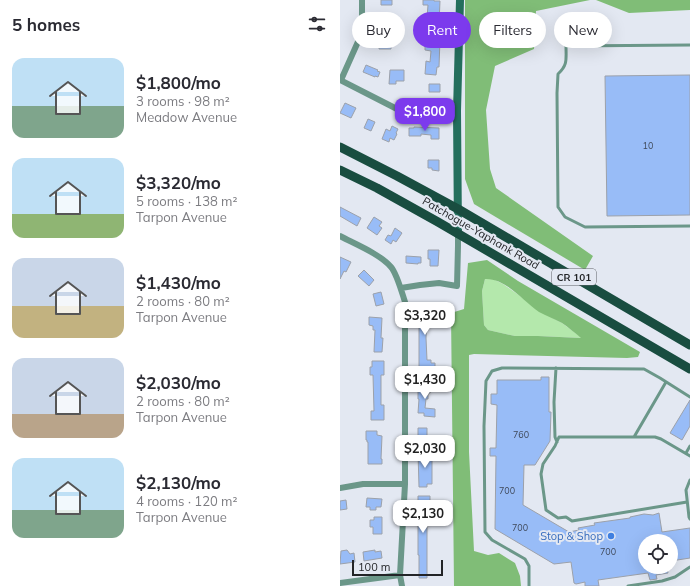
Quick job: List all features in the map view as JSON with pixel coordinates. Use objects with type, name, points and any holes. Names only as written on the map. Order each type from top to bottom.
[{"type":"main road","name":"Patchogue-Yaphank Road","points":[[340,147],[397,176],[458,210],[690,345]]},
{"type":"main road","name":"Patchogue-Yaphank Road","points":[[340,170],[407,204],[690,370]]},
{"type":"street","points":[[362,0],[361,35],[340,80],[396,109],[432,113],[457,112]]},
{"type":"street","points":[[401,288],[439,283],[457,286],[457,112],[460,0]]},
{"type":"street","points":[[340,236],[383,260],[392,268],[401,288],[405,302],[405,484],[400,575],[402,586]]},
{"type":"street","points":[[340,488],[363,484],[405,484]]},
{"type":"street","points":[[340,583],[400,575]]},
{"type":"lane","points":[[690,45],[566,46],[564,68],[558,74],[557,93],[558,207],[565,217],[585,227],[690,226]]},
{"type":"lane","points":[[529,586],[529,566],[525,559],[492,540],[485,532],[484,426],[486,381],[492,371],[502,368],[644,369],[690,397]]},
{"type":"lane","points":[[556,368],[554,402],[555,437],[557,442]]},
{"type":"lane","points":[[634,437],[666,382]]},
{"type":"lane","points":[[687,502],[582,520],[572,520],[566,517],[558,518],[546,510],[541,474],[543,464],[559,437],[655,437],[690,456]]},
{"type":"lane","points":[[686,453],[690,446]]},
{"type":"lane","points":[[690,480],[686,490],[690,519]]},
{"type":"lane","points":[[628,586],[662,581],[676,577],[690,567]]},
{"type":"green space","points":[[465,0],[590,0],[536,12],[479,12],[479,48],[534,48],[495,66],[486,110],[490,169],[496,188],[593,256],[585,270],[474,204],[465,179],[465,48],[471,48],[471,12],[465,12]]},
{"type":"green space","points":[[596,0],[690,0],[690,10],[629,13]]},
{"type":"green space","points":[[487,260],[518,281],[640,352],[638,357],[627,358],[469,355],[469,452],[474,551],[488,555],[499,553],[515,563],[520,576],[521,586],[454,586],[451,313],[464,309],[468,263]],"holes":[[[485,279],[493,280],[507,286],[539,312],[562,323],[581,338],[515,336],[488,330],[484,325],[482,291]]]},
{"type":"green space","points":[[485,279],[493,279],[503,284],[539,311],[562,323],[582,338],[515,336],[488,330],[484,325],[482,291]]},
{"type":"building","points":[[381,0],[392,0],[392,5],[381,5]]},
{"type":"building","points":[[423,0],[440,1],[440,12],[427,12],[428,5],[423,5]]},
{"type":"building","points":[[379,48],[391,48],[391,49]]},
{"type":"building","points":[[425,48],[440,48],[439,67],[437,67],[436,75],[425,74],[426,61],[430,62],[431,51],[425,50]]},
{"type":"building","points":[[366,65],[380,72],[378,77],[363,72]]},
{"type":"building","points":[[390,70],[404,70],[404,81],[396,81],[396,84],[389,84]]},
{"type":"building","points":[[690,75],[690,215],[607,216],[605,76]]},
{"type":"building","points":[[429,84],[440,84],[440,92],[429,92]]},
{"type":"building","points":[[345,103],[356,108],[351,118],[340,113]]},
{"type":"building","points":[[368,119],[375,122],[371,131],[364,128]]},
{"type":"building","points":[[392,126],[398,129],[394,140],[390,138],[389,142],[382,139],[386,129],[390,131]]},
{"type":"building","points":[[409,128],[439,128],[439,139],[431,139],[431,135],[421,134],[421,136],[409,136]]},
{"type":"building","points":[[428,160],[439,160],[439,171],[428,168]]},
{"type":"building","points":[[340,207],[361,218],[357,226],[340,216]]},
{"type":"building","points":[[374,217],[382,222],[379,226],[382,228],[377,235],[367,228]]},
{"type":"building","points":[[395,228],[402,233],[396,242],[393,240],[391,244],[385,240],[388,235],[391,236]]},
{"type":"building","points":[[428,250],[439,250],[438,266],[430,266]]},
{"type":"building","points":[[406,256],[421,257],[421,263],[406,263]]},
{"type":"building","points":[[340,257],[351,262],[346,272],[344,271],[340,279]]},
{"type":"building","points":[[364,270],[374,280],[369,286],[358,276]]},
{"type":"building","points":[[381,292],[384,304],[376,306],[373,294]]},
{"type":"building","points":[[419,303],[436,303],[436,312],[427,312],[426,338],[427,360],[431,360],[431,363],[435,363],[435,372],[423,371],[423,368],[419,368]]},
{"type":"building","points":[[369,317],[382,318],[382,352],[374,352],[375,330],[373,330],[373,326],[369,325]]},
{"type":"building","points":[[372,361],[384,361],[384,375],[381,375],[381,405],[384,405],[384,420],[371,420],[371,411],[374,411],[373,375],[370,375]]},
{"type":"building","points":[[541,377],[549,377],[549,412],[551,412],[550,441],[535,465],[524,465],[523,505],[569,532],[579,530],[578,528],[595,525],[594,523],[630,518],[644,514],[653,515],[659,513],[662,532],[690,528],[690,558],[678,560],[678,534],[638,534],[638,574],[641,574],[598,580],[599,586],[585,586],[585,582],[574,583],[571,562],[554,564],[495,529],[496,456],[490,456],[490,448],[496,448],[497,405],[491,404],[491,394],[497,394],[497,380],[541,380]]},
{"type":"building","points":[[418,383],[430,383],[430,393],[428,393],[428,399],[426,399],[425,408],[435,409],[435,417],[424,416],[424,413],[418,413]]},
{"type":"building","points":[[690,400],[690,426],[682,440],[670,433]]},
{"type":"building","points":[[418,428],[427,428],[427,443],[418,443]]},
{"type":"building","points":[[366,431],[377,431],[377,435],[382,436],[382,464],[368,464],[368,442],[366,440]]},
{"type":"building","points":[[418,452],[430,453],[430,458],[432,458],[432,484],[427,484],[427,487],[419,487]]},
{"type":"building","points":[[418,496],[430,496],[430,502],[432,502],[432,510],[427,510],[427,578],[419,578]]},
{"type":"building","points":[[367,498],[382,499],[381,507],[376,507],[376,510],[370,510],[370,507],[366,507]]},
{"type":"building","points":[[346,500],[347,509],[340,510],[340,501]]},
{"type":"building","points":[[374,517],[382,517],[382,534],[373,534],[373,527],[370,527],[370,520],[374,520]]},
{"type":"building","points":[[347,550],[350,554],[354,553],[355,562],[340,564],[341,551]]},
{"type":"building","points":[[375,550],[375,552],[381,551],[382,558],[364,561],[363,552]]},
{"type":"building","points":[[648,574],[662,574],[656,575],[657,579],[650,580]]},
{"type":"place","name":"Stop & Shop","points":[[611,536]]}]
